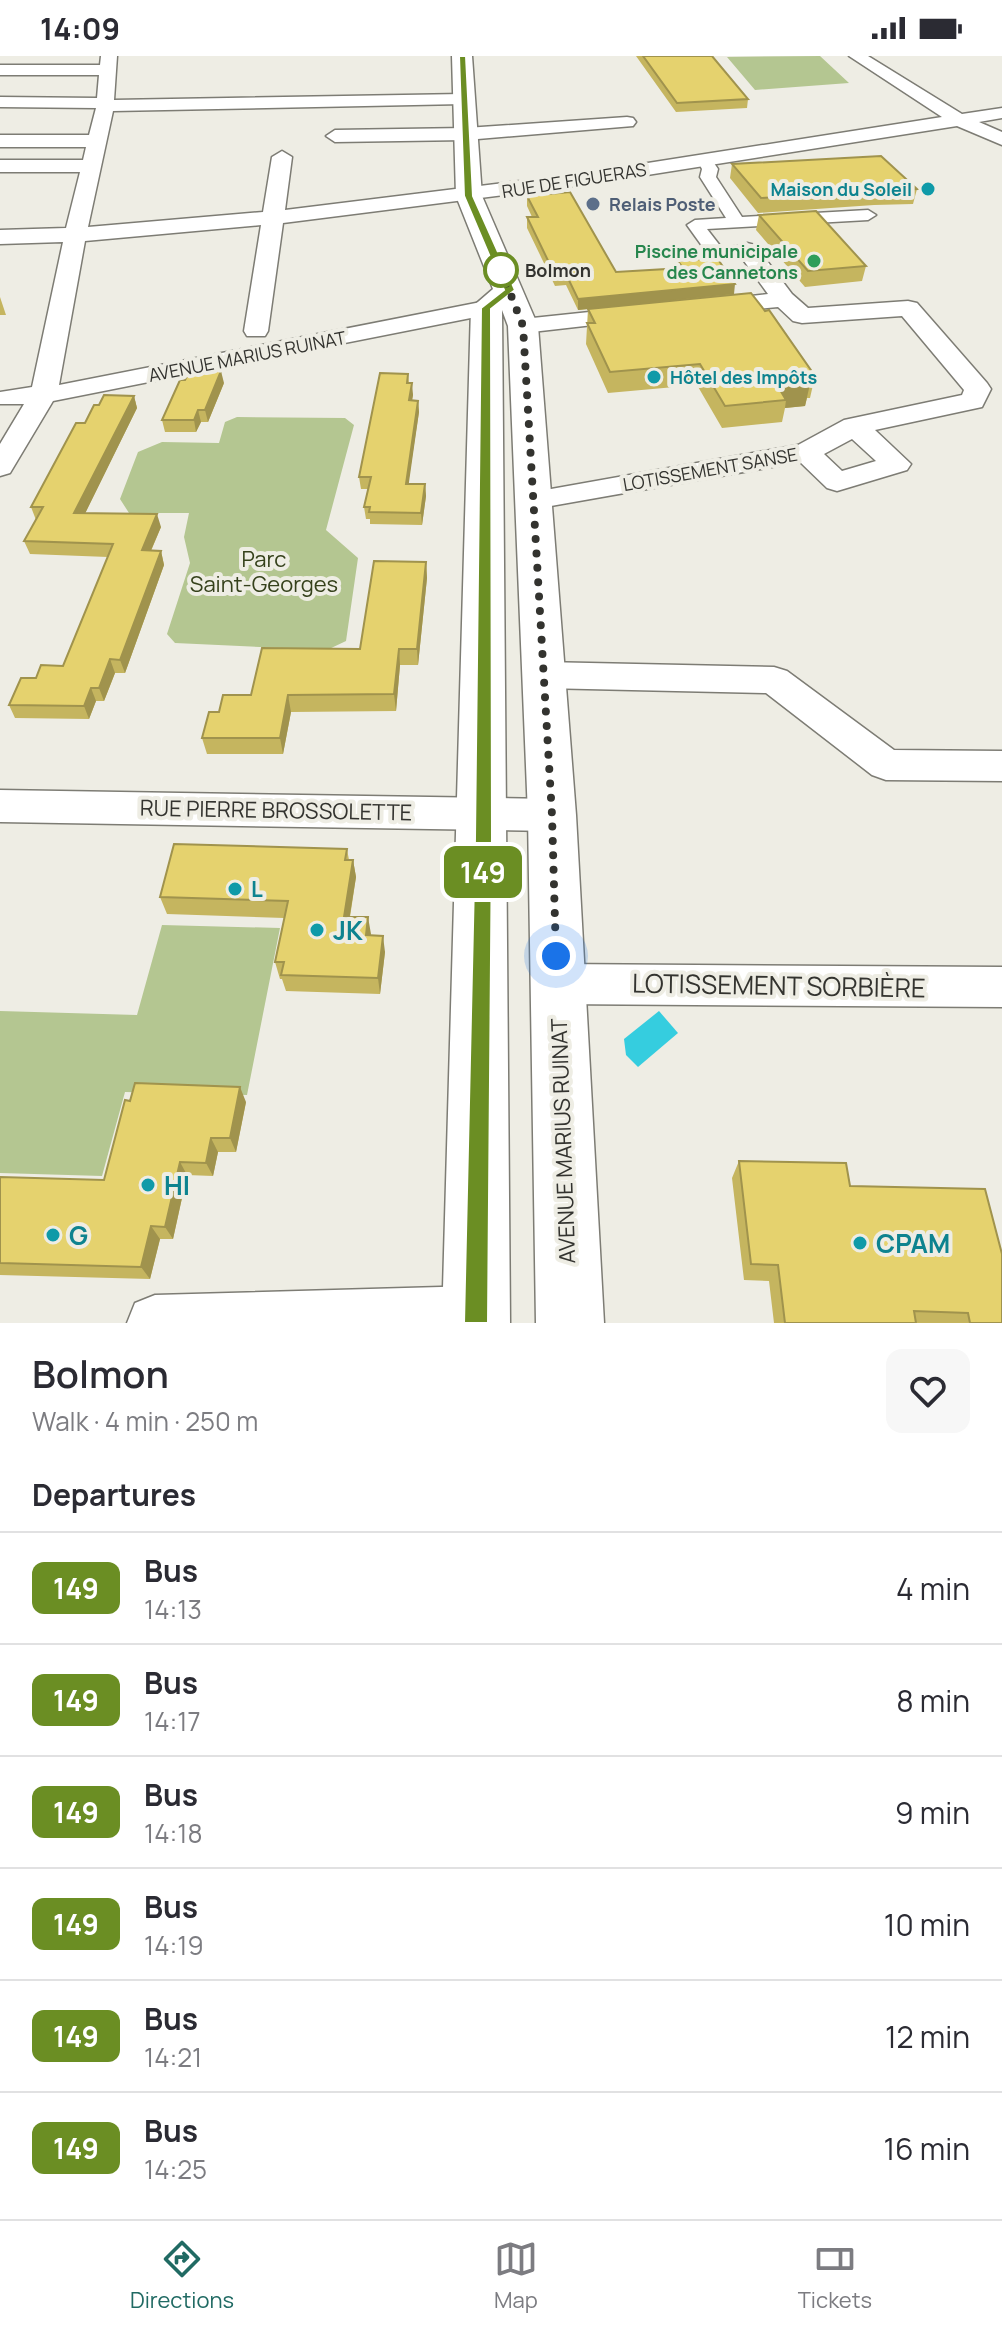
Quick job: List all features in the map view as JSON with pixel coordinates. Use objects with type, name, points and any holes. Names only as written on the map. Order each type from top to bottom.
[{"type":"street","name":"AVENUE MARIUS RUINAT","points":[[462,56],[469,196],[501,312],[534,500],[552,815],[570,1323]]},
{"type":"street","points":[[857,56],[959,120],[1002,139]]},
{"type":"street","points":[[0,70],[108,63],[105,104],[44,394],[0,467]]},
{"type":"street","points":[[927,101],[957,97]]},
{"type":"street","points":[[0,102],[105,104],[463,99]]},
{"type":"street","name":"RUE DE FIGUERAS","points":[[0,237],[75,236],[469,196],[1002,113]]},
{"type":"street","points":[[335,136],[466,134],[627,122]]},
{"type":"street","points":[[0,141],[97,141]]},
{"type":"street","points":[[252,344],[282,157]]},
{"type":"street","points":[[705,160],[710,169],[708,177],[737,222]]},
{"type":"street","points":[[0,166],[91,166]]},
{"type":"street","points":[[784,299],[747,250],[716,253],[695,225],[868,215]]},
{"type":"street","points":[[685,309],[784,299]]},
{"type":"street","name":"LOTISSEMENT SANSE","points":[[534,500],[806,452],[854,426],[972,401],[978,389],[908,308],[802,316],[784,299]]},
{"type":"street","name":"AVENUE MARIUS RUINAT","points":[[476,1318],[483,814],[501,312]]},
{"type":"street","name":"AVENUE MARIUS RUINAT","points":[[4,404],[44,394],[74,391],[252,344],[329,355],[501,312],[656,312]]},
{"type":"street","points":[[4,404],[60,327]]},
{"type":"street","points":[[806,452],[837,482],[897,464],[854,426]]},
{"type":"street","points":[[543,675],[774,680],[886,765],[1002,766]]},
{"type":"street","name":"RUE PIERRE BROSSOLETTE","points":[[0,806],[552,815]]},
{"type":"street","name":"LOTISSEMENT SORBIÈRE","points":[[556,984],[1002,987]]},
{"type":"street","points":[[155,1323],[476,1318]]},
{"type":"green space","points":[[820,56],[849,83],[755,90],[727,57]]},
{"type":"green space","name":"Parc Saint-Georges","points":[[237,417],[345,418],[354,425],[326,530],[358,558],[346,641],[327,650],[175,643],[167,634],[190,563],[184,537],[189,513],[129,513],[120,499],[138,452],[162,442],[219,443],[225,422]]},
{"type":"green space","points":[[162,925],[280,928],[247,1095],[125,1092],[102,1176],[0,1173],[0,1011],[137,1015]]},
{"type":"water","points":[[659,1011],[678,1033],[638,1067],[626,1055],[624,1039]]},
{"type":"building","points":[[643,56],[712,56],[748,99],[677,103]]},
{"type":"building","points":[[881,156],[917,189],[761,198],[732,164]]},
{"type":"building","points":[[570,192],[616,272],[683,268],[678,261],[717,258],[735,284],[578,299],[566,274],[555,275],[527,217],[538,217],[527,196]]},
{"type":"building","points":[[816,211],[866,266],[808,271],[759,215]]},
{"type":"building","points":[[751,293],[765,311],[769,310],[815,376],[805,377],[810,384],[779,388],[786,400],[725,406],[700,364],[610,372],[587,323],[595,323],[588,309]]},
{"type":"building","points":[[190,371],[221,371],[205,410],[198,410],[194,420],[162,420],[180,380],[185,380]]},
{"type":"building","points":[[380,373],[408,374],[407,383],[412,383],[409,400],[418,401],[406,484],[425,484],[421,513],[369,512],[370,507],[364,507],[371,477],[359,477]]},
{"type":"building","points":[[104,395],[134,396],[74,513],[157,514],[142,550],[161,551],[120,660],[110,659],[99,688],[91,688],[84,706],[9,705],[21,678],[36,678],[41,665],[63,666],[113,544],[24,541],[43,507],[31,507],[76,423],[85,423],[94,405],[99,405]]},
{"type":"building","points":[[374,561],[426,562],[417,649],[399,649],[394,694],[288,695],[280,738],[202,738],[209,712],[219,712],[223,695],[251,695],[262,648],[360,649]]},
{"type":"building","points":[[174,844],[347,849],[345,860],[353,860],[344,917],[368,917],[366,935],[383,936],[378,978],[281,975],[284,962],[275,962],[288,901],[160,897]]},
{"type":"building","points":[[135,1083],[240,1087],[230,1138],[211,1138],[206,1163],[180,1162],[165,1227],[151,1226],[141,1267],[0,1263],[0,1177],[104,1180],[125,1100],[130,1101]]},
{"type":"building","name":"CPAM","points":[[739,1161],[846,1163],[850,1186],[985,1189],[1002,1254],[1002,1323],[970,1323],[968,1313],[914,1311],[916,1323],[785,1323],[778,1265],[751,1264]]},
{"type":"bus line","name":"149","points":[[462,56],[469,196],[510,290],[486,308],[476,1323]]},
{"type":"place","name":"Maison du Soleil","points":[[928,189]]},
{"type":"place","name":"Relais Poste","points":[[593,204]]},
{"type":"place","name":"Piscine municipale des Cannetons","points":[[814,261]]},
{"type":"place","name":"Bolmon","points":[[501,270]]},
{"type":"place","name":"Hôtel des Impôts","points":[[654,377]]},
{"type":"place","name":"L","points":[[235,889]]},
{"type":"place","name":"JK","points":[[317,930]]},
{"type":"place","name":"HI","points":[[148,1185]]},
{"type":"place","name":"G","points":[[53,1235]]},
{"type":"place","name":"CPAM","points":[[860,1243]]},
{"type":"route","points":[[501,270],[523,326],[552,815],[556,956]]}]
